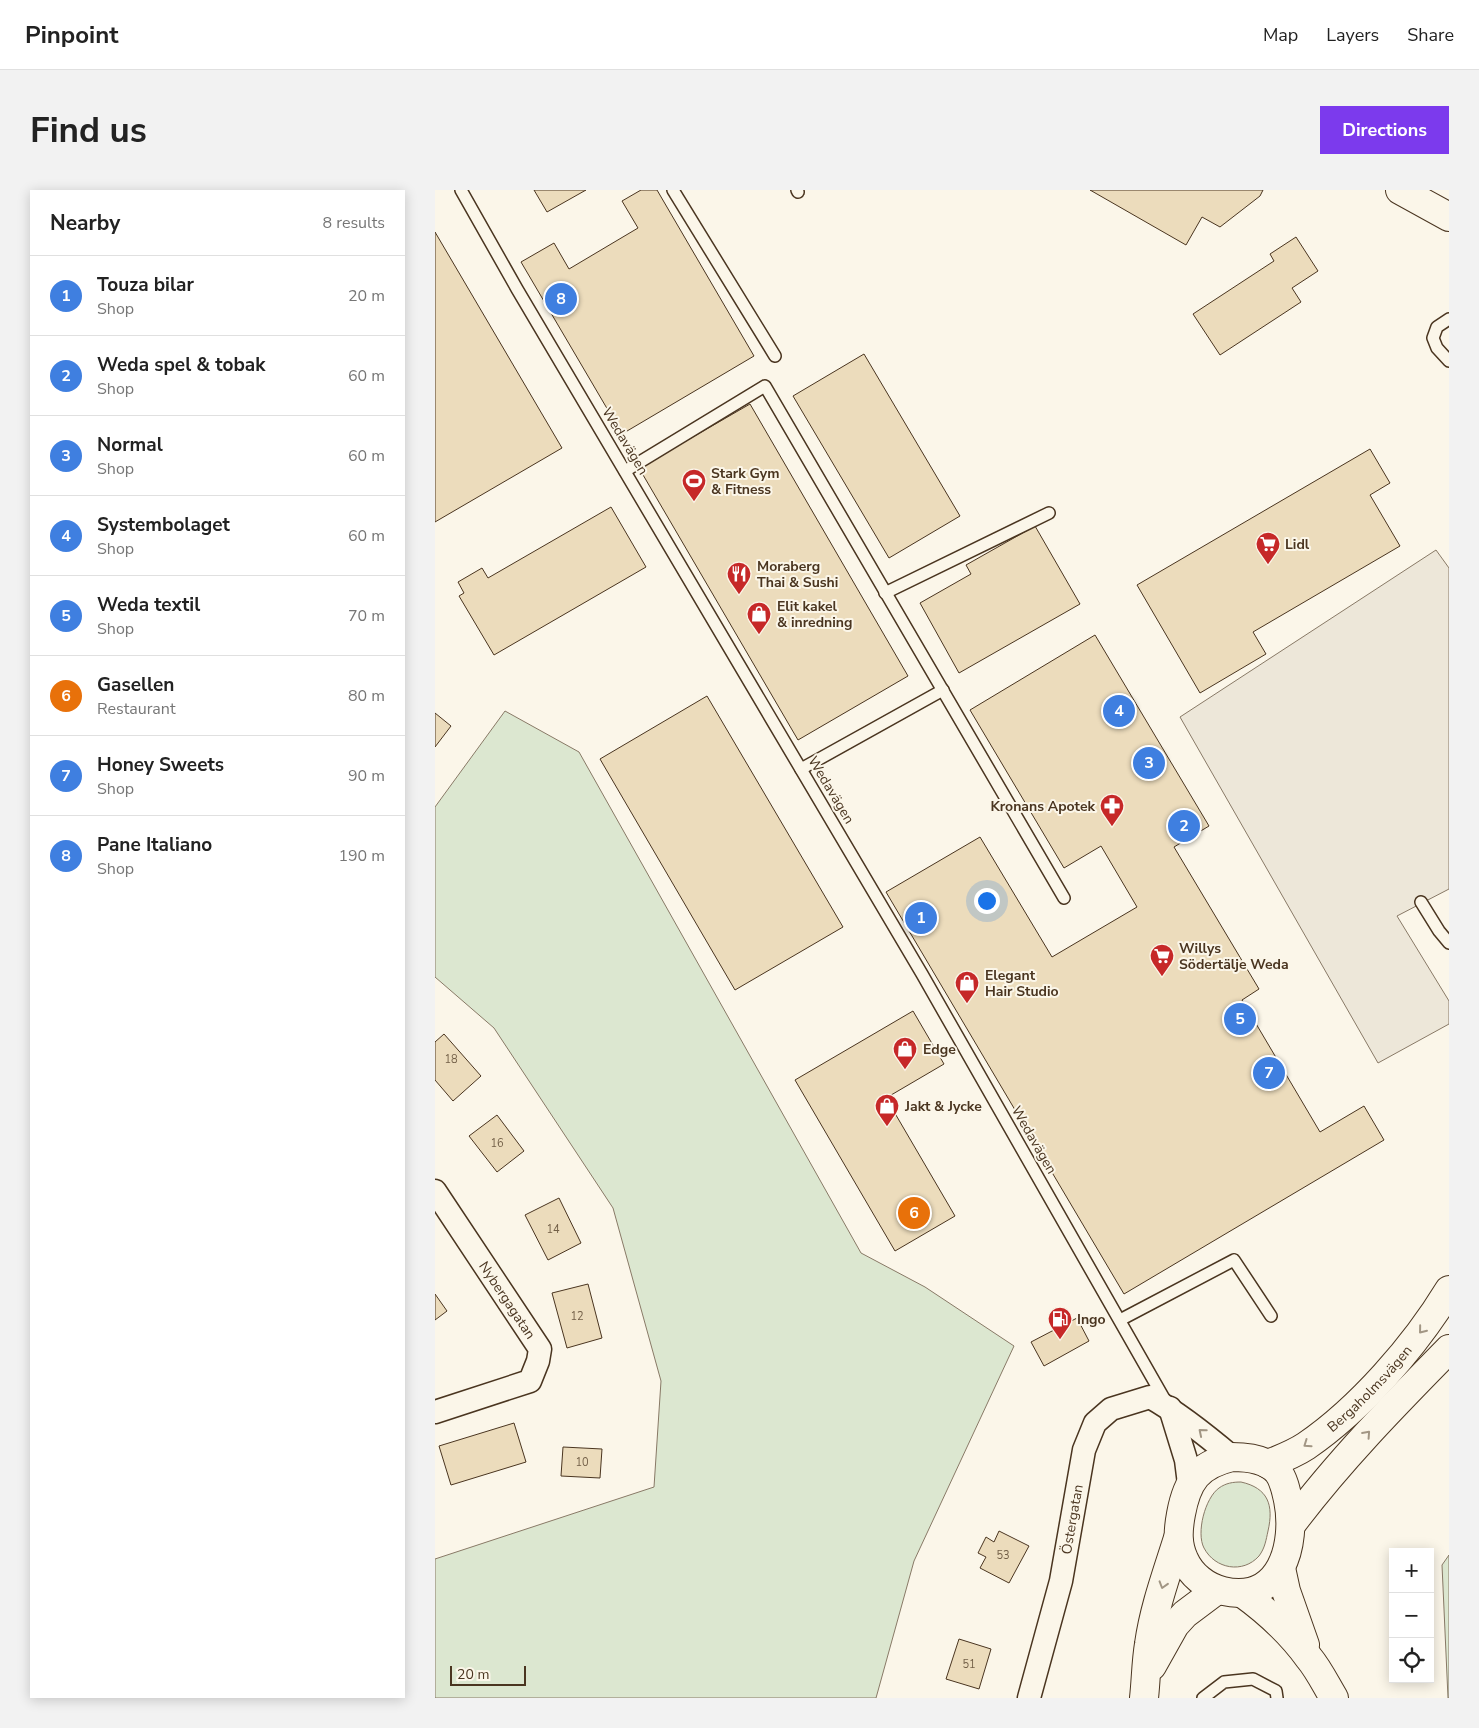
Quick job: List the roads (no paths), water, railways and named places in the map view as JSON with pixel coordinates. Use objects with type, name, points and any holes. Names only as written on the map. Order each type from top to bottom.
[{"type":"main road","points":[[1400,190],[1449,217]]},
{"type":"main road","name":"Bergaholmsvägen","points":[[1268,1464],[1289,1456],[1306,1446],[1334,1425],[1384,1376],[1433,1316],[1449,1290]]},
{"type":"main road","points":[[1291,1525],[1315,1492],[1387,1412],[1449,1349]]},
{"type":"main road","points":[[1232,1457],[1257,1459],[1268,1464],[1277,1471],[1283,1482],[1290,1510],[1291,1525],[1286,1556],[1281,1568],[1265,1586],[1254,1591],[1230,1591],[1185,1614],[1175,1625],[1145,1687],[1148,1645],[1156,1608],[1178,1538],[1181,1511],[1189,1484],[1197,1474],[1220,1460],[1232,1457]]},
{"type":"main road","points":[[1178,1538],[1186,1564],[1195,1575],[1205,1584],[1230,1591],[1259,1605],[1310,1658]]},
{"type":"main road","points":[[1281,1568],[1286,1591],[1310,1658],[1334,1698]]},
{"type":"street","name":"Nybergagatan","points":[[435,1191],[540,1349],[538,1361],[530,1381],[435,1412]]},
{"type":"street","name":"Östergatan","points":[[1029,1698],[1061,1581],[1084,1450],[1095,1423],[1111,1409],[1150,1397],[1194,1425],[1232,1457]]},
{"type":"street","points":[[1170,1408],[1186,1460],[1189,1484]]},
{"type":"lane","name":"Wedavägen","points":[[461,190],[922,974],[1170,1408]]},
{"type":"lane","points":[[673,190],[775,356]]},
{"type":"lane","points":[[1449,319],[1437,327],[1433,338],[1437,348],[1449,361]]},
{"type":"lane","points":[[625,471],[765,386],[1064,898]]},
{"type":"lane","points":[[885,593],[1049,513]]},
{"type":"lane","points":[[801,769],[943,690]]},
{"type":"lane","points":[[1421,902],[1449,943]]},
{"type":"lane","points":[[1119,1320],[1234,1260],[1271,1316]]},
{"type":"lane","points":[[1203,1698],[1224,1682],[1253,1679],[1276,1691],[1277,1698]]},
{"type":"place","name":"Pane Italiano","points":[[561,299]]},
{"type":"place","name":"Stark Gym & Fitness","points":[[694,502]]},
{"type":"place","name":"Lidl","points":[[1268,565]]},
{"type":"place","name":"Moraberg Thai & Sushi","points":[[739,595]]},
{"type":"place","name":"Elit kakel & inredning","points":[[759,635]]},
{"type":"place","name":"Systembolaget","points":[[1119,711]]},
{"type":"place","name":"Normal","points":[[1149,763]]},
{"type":"place","name":"Weda spel & tobak","points":[[1184,826]]},
{"type":"place","name":"Kronans Apotek","points":[[1112,827]]},
{"type":"place","name":"Touza bilar","points":[[921,918]]},
{"type":"place","name":"Willys Södertälje Weda","points":[[1162,977]]},
{"type":"place","name":"Elegant Hair Studio","points":[[967,1004]]},
{"type":"place","name":"Weda textil","points":[[1240,1019]]},
{"type":"place","name":"Edge","points":[[905,1070]]},
{"type":"place","name":"Honey Sweets","points":[[1269,1073]]},
{"type":"place","name":"Jakt & Jycke","points":[[887,1127]]},
{"type":"place","name":"Gasellen","points":[[914,1213]]},
{"type":"place","name":"Ingo","points":[[1060,1340]]}]
